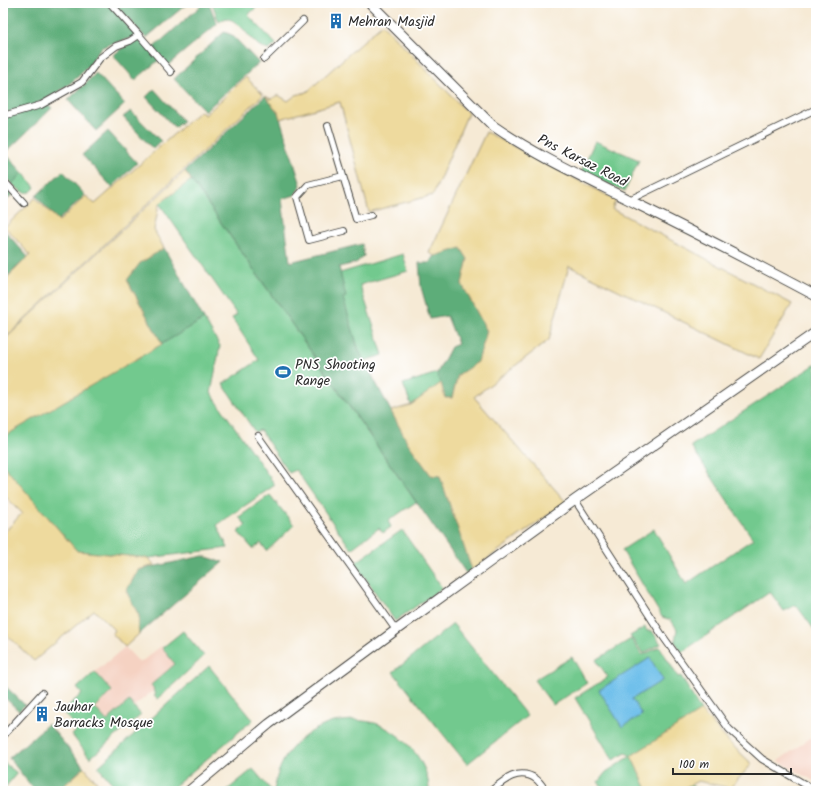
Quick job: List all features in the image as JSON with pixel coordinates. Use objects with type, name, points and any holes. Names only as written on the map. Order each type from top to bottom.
[{"type":"street","points":[[110,3],[170,72]]},
{"type":"street","name":"Pns Karsaz Road","points":[[371,3],[492,125],[513,139],[558,164],[719,244],[816,296]]},
{"type":"street","points":[[264,59],[303,21]]},
{"type":"street","points":[[3,116],[41,105],[82,82],[100,58],[116,46],[139,36]]},
{"type":"street","points":[[629,200],[816,108]]},
{"type":"street","points":[[328,126],[356,219],[371,215]]},
{"type":"street","points":[[343,176],[308,185],[297,197],[310,240],[344,231]]},
{"type":"street","points":[[3,180],[24,203]]},
{"type":"street","points":[[189,791],[269,724],[396,630],[575,500],[816,332]]},
{"type":"street","points":[[258,436],[396,630]]},
{"type":"street","points":[[575,500],[662,635],[729,729],[762,759],[816,790]]},
{"type":"street","points":[[3,736],[42,693]]},
{"type":"street","points":[[491,791],[510,776],[525,774],[537,779],[546,791]]},
{"type":"shaded area","points":[[161,646],[175,664],[151,685],[155,689],[133,707],[129,701],[107,722],[95,708],[112,691],[95,672],[125,647],[140,663]]},
{"type":"shaded area","points":[[816,734],[816,782],[778,761]]},
{"type":"green space","points":[[3,3],[108,3],[137,36],[103,47],[98,51],[78,77],[49,98],[26,108],[3,113]]},
{"type":"green space","points":[[114,3],[188,3],[146,38]]},
{"type":"green space","points":[[204,3],[209,3],[217,24],[168,65],[153,48]]},
{"type":"green space","points":[[212,3],[261,3],[248,15],[276,44],[269,50],[263,48],[233,20],[226,18],[219,22]]},
{"type":"green space","points":[[224,32],[232,35],[259,63],[205,111],[174,79]]},
{"type":"green space","points":[[139,37],[159,60],[135,80],[113,55]]},
{"type":"green space","points":[[96,73],[125,104],[96,131],[68,100]]},
{"type":"green space","points":[[154,89],[183,121],[175,128],[146,97]]},
{"type":"green space","points":[[265,96],[278,112],[301,185],[295,195],[282,199],[290,262],[362,244],[364,256],[356,263],[339,267],[346,297],[343,298],[359,351],[408,443],[431,475],[440,476],[472,570],[466,573],[185,171]]},
{"type":"green space","points":[[47,104],[52,108],[5,153],[23,173],[12,184],[3,174],[3,118]]},
{"type":"green space","points":[[131,111],[161,141],[153,149],[123,117]]},
{"type":"green space","points":[[108,131],[137,163],[112,187],[82,155]]},
{"type":"green space","points":[[595,141],[639,160],[625,191],[581,172]]},
{"type":"green space","points":[[63,171],[85,195],[58,220],[36,196]]},
{"type":"green space","points":[[23,173],[35,187],[30,192],[24,192],[12,184]]},
{"type":"green space","name":"PNS Shooting Range","points":[[191,180],[416,502],[388,521],[391,527],[383,533],[379,528],[351,549],[296,470],[289,473],[260,430],[255,432],[223,384],[259,360],[232,318],[237,315],[159,203]]},
{"type":"green space","points":[[3,186],[12,195],[3,203]]},
{"type":"green space","points":[[3,229],[28,257],[3,280]]},
{"type":"green space","points":[[164,248],[204,319],[162,344],[127,280],[140,263]]},
{"type":"green space","points":[[461,248],[468,259],[462,284],[487,331],[478,362],[458,375],[452,398],[445,398],[437,373],[451,347],[458,344],[447,316],[430,319],[421,287],[419,263],[429,263],[435,256]]},
{"type":"green space","points":[[403,254],[408,271],[360,285],[383,355],[364,361],[359,351],[342,297],[345,297],[340,273]]},
{"type":"green space","points":[[204,319],[220,346],[211,393],[275,485],[217,525],[228,548],[148,558],[77,551],[3,465],[3,437]]},
{"type":"green space","points":[[816,364],[816,632],[796,605],[784,611],[770,592],[682,652],[675,642],[677,629],[671,620],[662,617],[622,550],[654,529],[686,584],[753,539],[691,446]]},
{"type":"green space","points":[[437,373],[441,383],[411,405],[403,384]]},
{"type":"green space","points":[[270,495],[294,525],[267,551],[261,543],[253,549],[238,532],[246,525],[239,517]]},
{"type":"green space","points":[[402,530],[442,588],[395,621],[355,563]]},
{"type":"green space","points":[[203,556],[223,562],[139,634],[139,616],[126,591],[138,570]]},
{"type":"green space","points":[[453,624],[527,716],[467,764],[393,672]]},
{"type":"green space","points":[[645,627],[647,631],[652,631],[661,644],[643,653],[630,636]]},
{"type":"green space","points":[[183,631],[204,656],[158,699],[154,696],[156,694],[151,685],[175,664],[162,648]]},
{"type":"green space","points":[[631,639],[642,655],[660,647],[678,677],[681,676],[701,711],[631,756],[626,753],[613,760],[575,698],[608,677],[596,660]]},
{"type":"green space","points":[[572,657],[587,683],[553,705],[534,680]]},
{"type":"green space","points":[[209,666],[253,720],[169,791],[119,791],[98,767]]},
{"type":"green space","points":[[95,672],[112,691],[95,708],[107,721],[129,701],[141,715],[90,758],[72,735],[78,729],[62,711],[82,694],[77,688]]},
{"type":"green space","points":[[3,684],[25,705],[19,711],[3,696]]},
{"type":"green space","points":[[353,720],[380,725],[398,736],[406,743],[414,751],[425,770],[429,791],[274,791],[279,769],[290,751],[297,743],[314,730],[328,724],[339,721]]},
{"type":"green space","points":[[48,724],[84,767],[58,791],[35,791],[9,758]]},
{"type":"green space","points":[[631,756],[648,791],[606,791],[598,782],[606,772]]},
{"type":"green space","points":[[3,762],[17,773],[3,790]]},
{"type":"green space","points":[[253,769],[271,790],[226,791]]},
{"type":"green space","points":[[691,784],[697,791],[678,791]]},
{"type":"sand","points":[[382,24],[468,113],[433,195],[369,212],[340,102],[280,119],[278,112],[265,96],[271,99],[278,95],[288,101],[296,95],[307,92]]},
{"type":"sand","points":[[246,77],[263,95],[3,340],[3,282],[30,255],[5,227],[35,198],[59,221],[86,196],[95,204],[200,111],[205,115]]},
{"type":"sand","points":[[486,132],[616,200],[612,209],[792,304],[759,359],[569,266],[549,340],[474,397],[566,502],[472,570],[440,476],[431,475],[408,443],[391,411],[411,405],[441,383],[445,398],[452,398],[458,375],[478,362],[487,331],[462,284],[468,259],[461,248],[435,256],[429,253]]},
{"type":"sand","points":[[185,171],[191,180],[159,204],[154,230],[164,248],[140,263],[127,280],[162,344],[3,437],[3,341]]},
{"type":"sand","points":[[3,465],[77,551],[148,558],[155,565],[138,570],[126,591],[139,616],[139,634],[125,647],[112,633],[114,630],[94,610],[34,661],[3,631],[3,534],[22,513],[3,494]]},
{"type":"sand","points":[[701,711],[730,743],[752,764],[730,788],[698,781],[678,791],[648,791],[631,756]]},
{"type":"sand","points":[[84,768],[104,791],[58,791]]},
{"type":"water","points":[[650,658],[663,680],[632,699],[642,715],[622,727],[599,690]]},
{"type":"place","name":"Mehran Masjid","points":[[336,21]]},
{"type":"place","name":"PNS Shooting Range","points":[[283,372]]},
{"type":"place","name":"Jauhar Barracks Mosque","points":[[42,714]]}]
